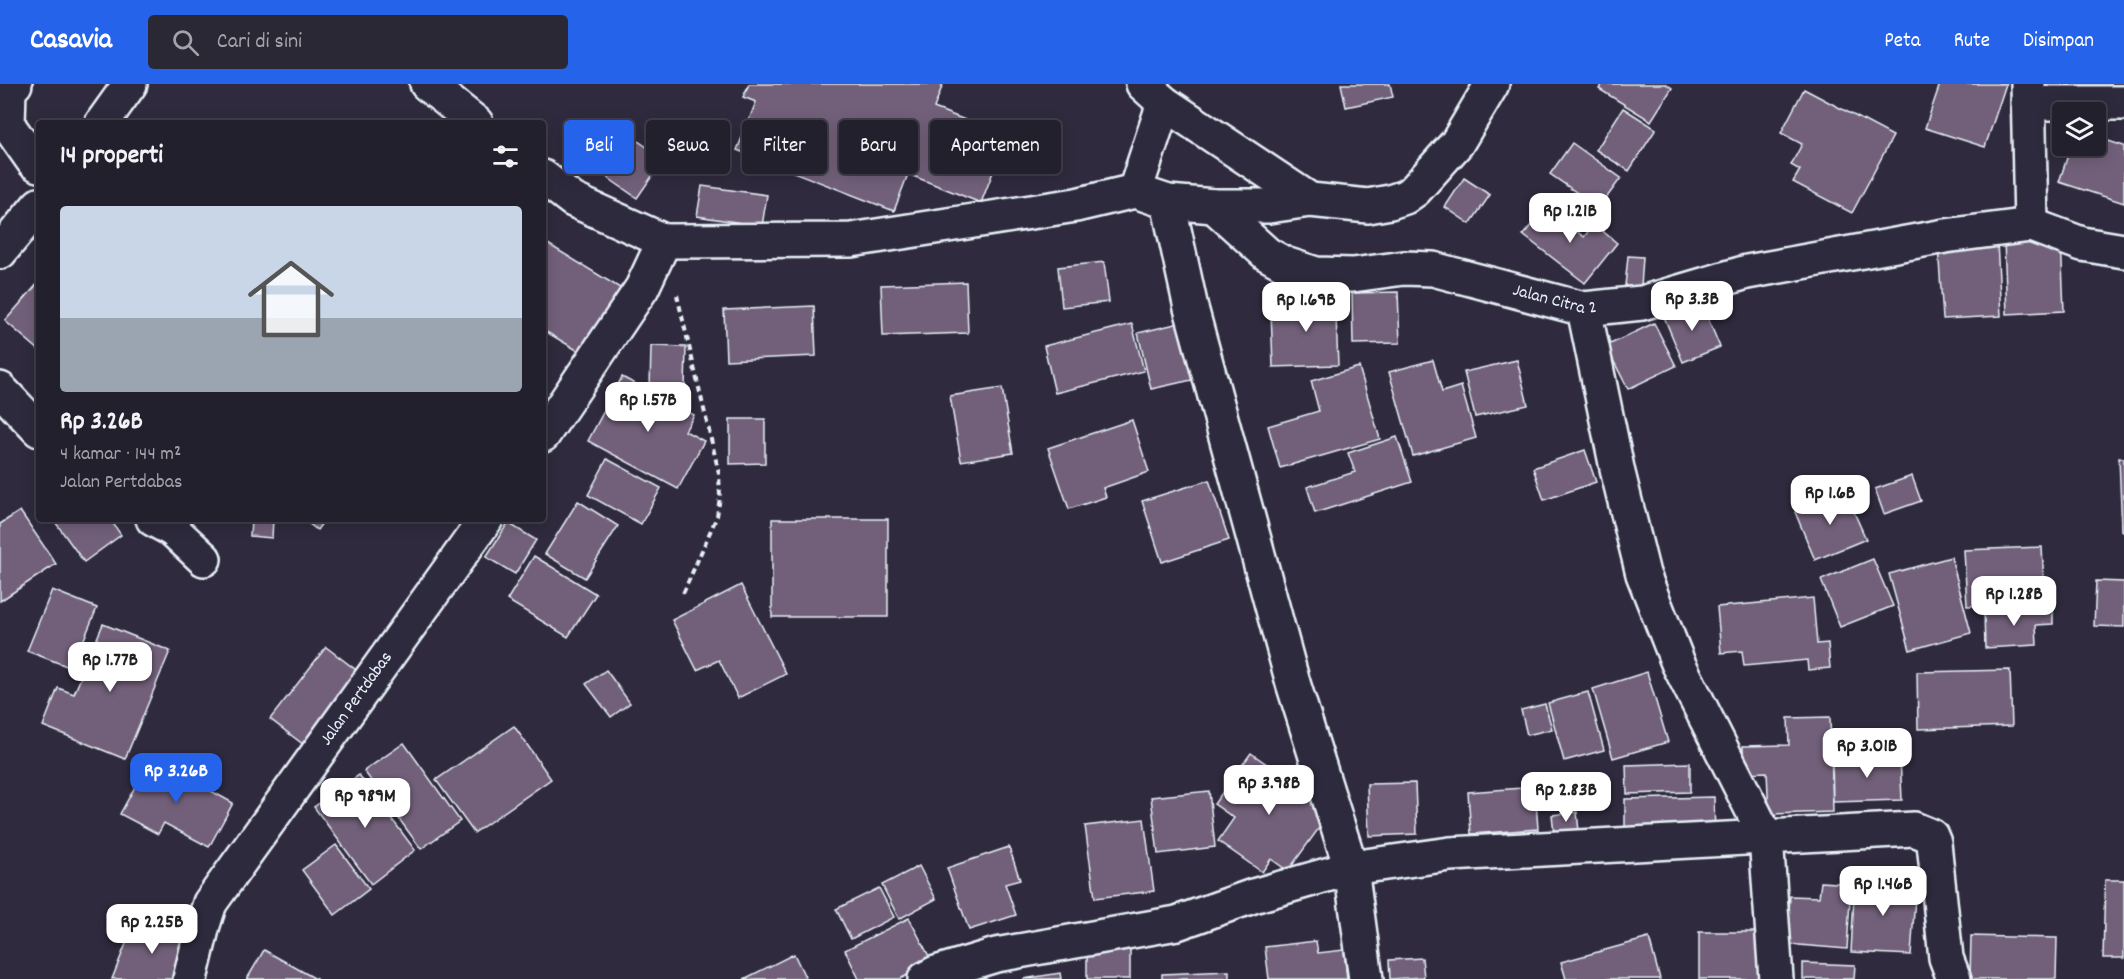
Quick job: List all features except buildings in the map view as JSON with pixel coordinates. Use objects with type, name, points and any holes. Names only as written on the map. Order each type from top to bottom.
[{"type":"street","points":[[15,84],[9,89],[8,125],[36,163]]},
{"type":"street","points":[[104,120],[130,84]]},
{"type":"street","points":[[427,84],[472,120]]},
{"type":"street","points":[[546,179],[573,200],[664,241],[852,240],[1076,205],[1135,191],[1168,202],[1214,206],[1269,206],[1310,200],[1368,206],[1405,197],[1415,190],[1457,143],[1492,84]]},
{"type":"street","points":[[1135,191],[1154,94],[1310,200]]},
{"type":"street","points":[[2031,225],[2028,94],[2124,103]]},
{"type":"street","points":[[1168,202],[1191,308],[1293,683],[1350,868],[1366,979]]},
{"type":"street","name":"Jalan Citra 2","points":[[1214,206],[1267,254],[1285,264],[1316,274],[1353,275],[1404,268],[1433,269],[1584,309],[1642,303],[1747,272],[1945,236],[2031,225],[2082,244],[2124,251]]},
{"type":"street","points":[[0,252],[36,209]]},
{"type":"street","points":[[546,431],[642,288],[664,241]]},
{"type":"street","points":[[1584,309],[1618,473],[1643,574],[1678,663],[1766,837],[1776,979]]},
{"type":"street","points":[[0,389],[36,427]]},
{"type":"street","points":[[158,522],[173,530],[204,559]]},
{"type":"street","name":"Jalan Pertdabas","points":[[190,979],[210,903],[484,522]]},
{"type":"street","points":[[925,979],[936,973],[996,955],[1177,923],[1253,896],[1350,868],[1450,854],[1914,829],[1931,836],[1934,843],[1946,958],[1954,979]]},
{"type":"path","points":[[664,241],[719,473],[720,497],[717,516],[682,596]]}]
